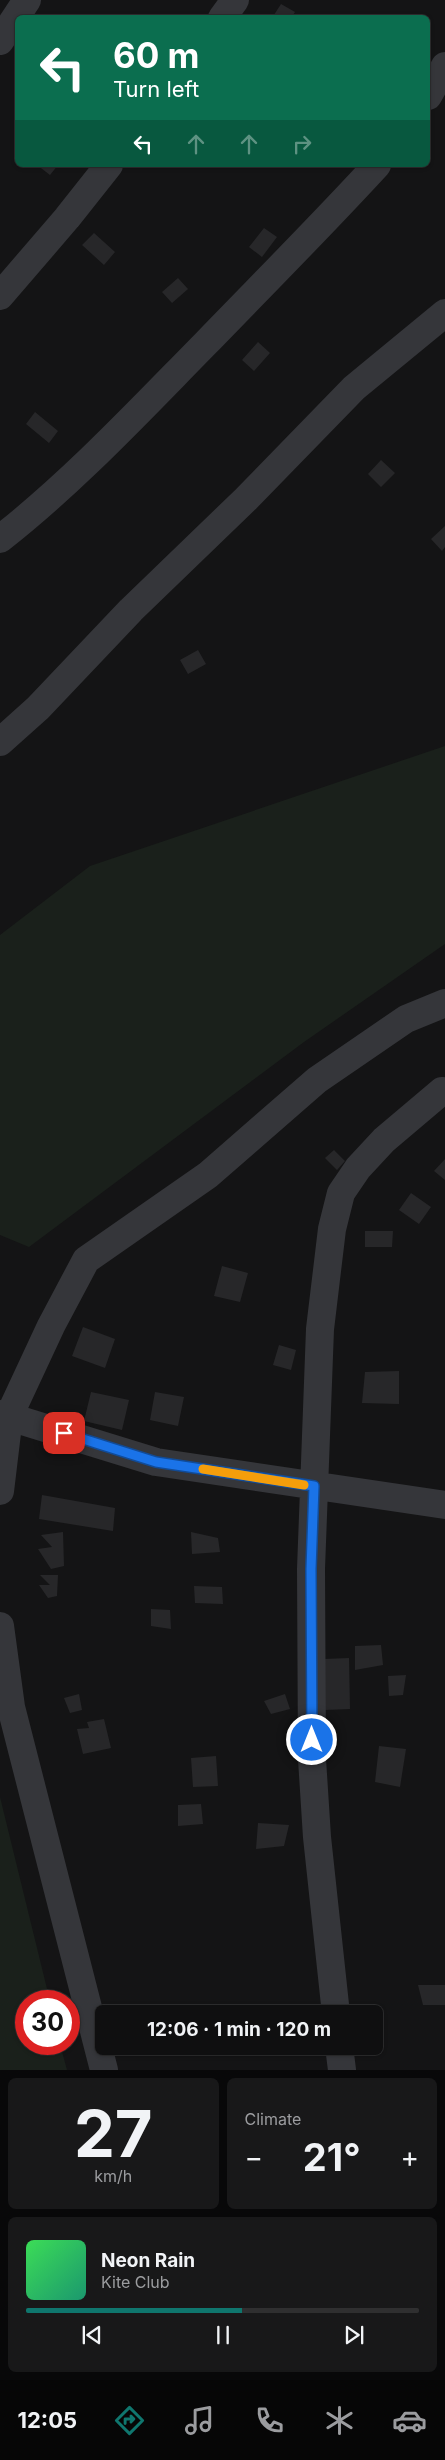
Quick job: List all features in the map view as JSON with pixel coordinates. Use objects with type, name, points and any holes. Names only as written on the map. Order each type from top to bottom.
[{"type":"street","points":[[17,15],[27,0]]},
{"type":"street","points":[[224,15],[235,0]]},
{"type":"street","points":[[0,41],[15,18]]},
{"type":"street","points":[[430,92],[445,66]]},
{"type":"street","points":[[0,296],[67,218],[107,167]]},
{"type":"street","points":[[0,539],[30,516],[159,391],[333,214],[374,167]]},
{"type":"street","points":[[0,742],[38,708],[131,610],[246,499],[354,388],[445,312]]},
{"type":"street","points":[[0,1491],[4,1415],[86,1260],[208,1175],[317,1080],[406,1019],[445,1003]]},
{"type":"street","points":[[335,2005],[317,1837],[312,1759],[311,1569],[320,1329],[332,1229],[341,1193],[358,1168],[384,1140],[442,1091]]},
{"type":"street","points":[[4,1415],[156,1462],[445,1505]]},
{"type":"street","points":[[0,1626],[11,1707],[104,2070]]},
{"type":"street","points":[[340,2055],[342,2070]]},
{"type":"shaded area","points":[[445,746],[445,944],[304,1042],[29,1247],[0,1235],[0,935],[90,866]]},
{"type":"shaded area","points":[[0,1797],[47,1990],[15,1990],[15,2055],[63,2055],[67,2070],[0,2070]]},
{"type":"building","points":[[281,4],[295,12],[293,15],[274,15]]},
{"type":"building","points":[[40,167],[56,167],[50,175]]},
{"type":"building","points":[[264,228],[277,237],[262,257],[249,247]]},
{"type":"building","points":[[94,233],[115,252],[104,265],[82,245]]},
{"type":"building","points":[[178,278],[188,289],[172,303],[162,292]]},
{"type":"building","points":[[258,342],[270,353],[254,371],[242,360]]},
{"type":"building","points":[[35,412],[58,431],[49,443],[26,424]]},
{"type":"building","points":[[381,460],[395,473],[381,487],[368,474]]},
{"type":"building","points":[[445,526],[445,547],[442,551],[431,539]]},
{"type":"building","points":[[198,650],[206,664],[188,674],[180,660]]},
{"type":"building","points":[[334,1150],[345,1161],[337,1170],[325,1158]]},
{"type":"building","points":[[445,1159],[445,1180],[434,1171]]},
{"type":"building","points":[[411,1193],[431,1207],[419,1224],[399,1210]]},
{"type":"building","points":[[365,1231],[393,1231],[392,1247],[365,1247]]},
{"type":"building","points":[[222,1266],[248,1273],[240,1302],[214,1296]]},
{"type":"building","points":[[83,1327],[115,1339],[105,1368],[72,1356]]},
{"type":"building","points":[[279,1345],[296,1350],[291,1370],[273,1365]]},
{"type":"building","points":[[399,1371],[399,1404],[362,1403],[365,1372]]},
{"type":"building","points":[[91,1392],[129,1400],[122,1430],[84,1421]]},
{"type":"building","points":[[155,1392],[184,1397],[178,1426],[150,1420]]},
{"type":"building","points":[[42,1495],[115,1508],[113,1531],[39,1519]]},
{"type":"building","points":[[63,1532],[64,1566],[51,1569],[38,1549],[52,1547],[41,1535]]},
{"type":"building","points":[[191,1532],[218,1538],[220,1552],[192,1554]]},
{"type":"building","points":[[40,1575],[58,1575],[57,1596],[48,1598],[39,1585],[50,1585]]},
{"type":"building","points":[[194,1586],[222,1587],[223,1604],[195,1603]]},
{"type":"building","points":[[151,1609],[170,1610],[171,1629],[151,1626]]},
{"type":"building","points":[[381,1645],[383,1665],[355,1670],[355,1646]]},
{"type":"building","points":[[349,1658],[350,1709],[325,1710],[324,1659]]},
{"type":"building","points":[[406,1675],[403,1695],[389,1696],[388,1676]]},
{"type":"building","points":[[79,1694],[82,1710],[70,1713],[64,1698]]},
{"type":"building","points":[[285,1694],[290,1709],[271,1714],[264,1701]]},
{"type":"building","points":[[104,1719],[111,1748],[83,1754],[77,1729],[89,1728],[87,1722]]},
{"type":"building","points":[[379,1746],[406,1749],[400,1787],[375,1782]]},
{"type":"building","points":[[216,1756],[218,1786],[193,1787],[191,1758]]},
{"type":"building","points":[[201,1804],[203,1824],[178,1826],[178,1805]]},
{"type":"building","points":[[258,1823],[289,1825],[284,1846],[256,1849]]},
{"type":"building","points":[[418,1985],[445,1985],[445,2005],[423,2005]]},
{"type":"slow traffic","points":[[203,1469],[304,1485]]},
{"type":"route","points":[[64,1433],[156,1462],[314,1486],[311,1569],[312,1740]]}]
